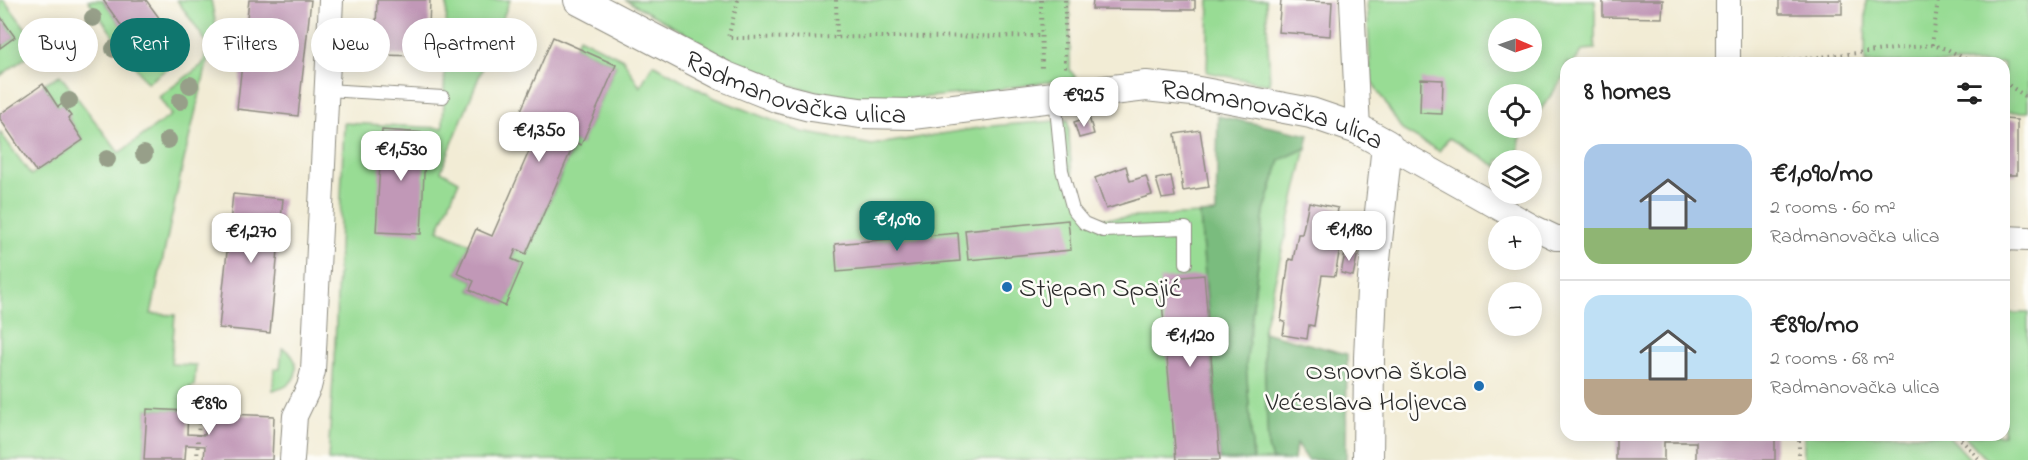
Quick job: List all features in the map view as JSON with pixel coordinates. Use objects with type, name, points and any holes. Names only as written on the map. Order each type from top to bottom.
[{"type":"street","points":[[292,460],[295,416],[307,392],[313,371],[331,0]]},
{"type":"street","name":"Radmanovačka ulica","points":[[579,0],[724,76],[779,98],[810,106],[860,113],[912,114],[1054,83],[1146,86],[1193,91],[1311,113],[1358,129],[1387,145],[1372,289],[1368,460]]},
{"type":"street","points":[[1353,0],[1358,129]]},
{"type":"street","points":[[1728,0],[1728,57]]},
{"type":"street","points":[[1387,145],[1535,228],[1560,237]]},
{"type":"street","points":[[2010,238],[2028,238]]},
{"type":"lane","points":[[1054,83],[1062,170],[1073,210],[1084,223],[1103,231],[1186,228],[1186,263]]},
{"type":"lane","points":[[327,90],[443,97]]},
{"type":"path","points":[[738,0],[728,39],[1041,36]]},
{"type":"path","points":[[836,0],[837,37]]},
{"type":"path","points":[[1041,0],[1041,36],[1054,83]]},
{"type":"path","points":[[1054,83],[1065,0]]},
{"type":"path","points":[[1932,45],[1938,0]]},
{"type":"path","points":[[1820,57],[1932,45],[1947,49],[1962,57]]},
{"type":"path","points":[[2010,86],[2028,98]]},
{"type":"path","points":[[197,460],[200,398]]},
{"type":"path","points":[[1799,441],[1799,460]]},
{"type":"path","points":[[1963,441],[1980,460]]},
{"type":"green space","points":[[0,0],[4,0],[18,18],[18,63],[0,76],[0,48],[15,37],[0,16]]},
{"type":"green space","points":[[88,0],[103,0],[116,18],[110,18],[110,31]]},
{"type":"green space","points":[[177,0],[211,0],[214,18],[202,18],[202,36]]},
{"type":"green space","points":[[447,0],[510,0],[503,18],[446,18]]},
{"type":"green space","points":[[626,0],[1070,0],[1070,70],[1076,78],[942,96],[874,98],[840,96],[795,87],[749,71],[716,56],[716,51]]},
{"type":"green space","points":[[1209,0],[1266,0],[1270,85],[1207,72]]},
{"type":"green space","points":[[1367,0],[1595,0],[1595,49],[1583,50],[1578,57],[1560,57],[1560,82],[1542,108],[1542,84],[1488,84],[1488,138],[1521,138],[1518,150],[1488,150],[1488,161],[1449,138],[1439,151],[1402,130],[1371,80]]},
{"type":"green space","points":[[1866,0],[2028,0],[2028,112],[2010,112],[2010,57],[1865,57]]},
{"type":"green space","points":[[579,37],[623,59],[640,87],[653,64],[715,98],[802,132],[872,145],[991,126],[1068,120],[1070,159],[1075,186],[1085,210],[1094,219],[1200,214],[1220,460],[328,460],[344,123],[443,128],[445,72],[481,72],[441,171],[459,181],[438,230],[470,244],[457,273],[474,281],[470,290],[505,305],[523,264],[512,259],[516,249],[527,253],[573,147],[564,143],[566,138],[581,144],[616,65],[575,47]]},
{"type":"green space","points":[[202,65],[202,72],[205,72],[151,314],[175,315],[171,364],[196,365],[194,386],[190,387],[188,411],[147,409],[144,460],[0,460],[0,132],[31,175],[83,140],[68,118],[70,116],[62,104],[58,107],[43,84],[60,75],[119,153],[171,115],[159,97]]},
{"type":"green space","points":[[139,72],[162,72],[147,83]]},
{"type":"green space","points":[[1218,116],[1309,135],[1306,148],[1280,160],[1264,212],[1246,365],[1253,460],[1220,460],[1200,214],[1216,213]]},
{"type":"green space","points":[[1306,148],[1263,332],[1268,446],[1272,460],[1253,460],[1246,365],[1264,212],[1280,160]]},
{"type":"green space","points":[[2010,313],[2028,313],[2028,460],[1987,460],[1970,441],[2010,441]]},
{"type":"green space","points":[[1263,332],[1347,354],[1346,460],[1307,460],[1296,444],[1294,460],[1272,460],[1268,446]]},
{"type":"green space","points":[[282,348],[294,358],[296,372],[289,384],[273,390],[274,369],[280,369]]},
{"type":"green space","points":[[1804,441],[1954,441],[1971,460],[1804,460]]},
{"type":"building","points":[[103,0],[146,0],[159,18],[116,18]]},
{"type":"building","points":[[249,0],[311,0],[298,116],[237,109],[241,72],[299,72],[299,18],[247,18]]},
{"type":"building","points":[[377,0],[430,0],[429,18],[402,18],[402,56],[390,55],[390,18],[376,18]]},
{"type":"building","points":[[1093,0],[1195,0],[1195,10],[1092,9]]},
{"type":"building","points":[[1281,0],[1332,2],[1330,36],[1278,32]]},
{"type":"building","points":[[1603,0],[1663,0],[1662,18],[1603,17]]},
{"type":"building","points":[[1779,0],[1842,0],[1842,14],[1779,14]]},
{"type":"building","points":[[0,16],[15,37],[0,48]]},
{"type":"building","points":[[553,37],[616,65],[581,145],[566,138],[564,143],[573,146],[526,254],[516,249],[512,259],[523,264],[505,306],[470,290],[474,281],[457,273],[476,229],[492,236],[537,133],[515,124]]},
{"type":"building","points":[[1421,79],[1443,80],[1442,114],[1420,113]]},
{"type":"building","points":[[43,84],[58,107],[62,104],[71,116],[68,118],[83,140],[36,172],[0,119],[0,114]]},
{"type":"building","points":[[1089,117],[1094,134],[1079,138],[1074,122]]},
{"type":"building","points":[[2010,119],[2017,120],[2017,175],[2010,175]]},
{"type":"building","points":[[382,130],[426,133],[421,234],[376,232]]},
{"type":"building","points":[[1200,130],[1209,187],[1183,191],[1175,134]]},
{"type":"building","points":[[1126,166],[1130,181],[1146,176],[1152,195],[1106,209],[1095,178]]},
{"type":"building","points":[[1171,176],[1175,197],[1162,199],[1156,179]]},
{"type":"building","points":[[233,194],[283,199],[270,333],[219,328]]},
{"type":"building","points":[[1309,202],[1338,208],[1335,230],[1338,231],[1336,241],[1341,242],[1335,276],[1322,275],[1314,326],[1309,325],[1307,339],[1283,335],[1285,322],[1281,321],[1289,259],[1293,260],[1298,234],[1302,234]]},
{"type":"building","points":[[1068,220],[1071,250],[968,260],[965,230]]},
{"type":"building","points":[[958,233],[960,261],[837,272],[835,244]]},
{"type":"building","points":[[1346,248],[1358,252],[1353,276],[1341,273]]},
{"type":"building","points":[[1204,275],[1220,460],[1176,460],[1160,279]]},
{"type":"building","points":[[147,409],[188,411],[187,434],[205,435],[206,413],[274,416],[272,460],[204,460],[205,446],[186,445],[185,460],[144,460]]},
{"type":"building","points":[[1616,441],[1775,441],[1775,460],[1696,460],[1696,442],[1664,442],[1664,460],[1616,460]]},
{"type":"place","name":"Stjepan Spajić","points":[[1007,287]]},
{"type":"place","name":"Osnovna škola Većeslava Holjevca","points":[[1479,386]]}]
